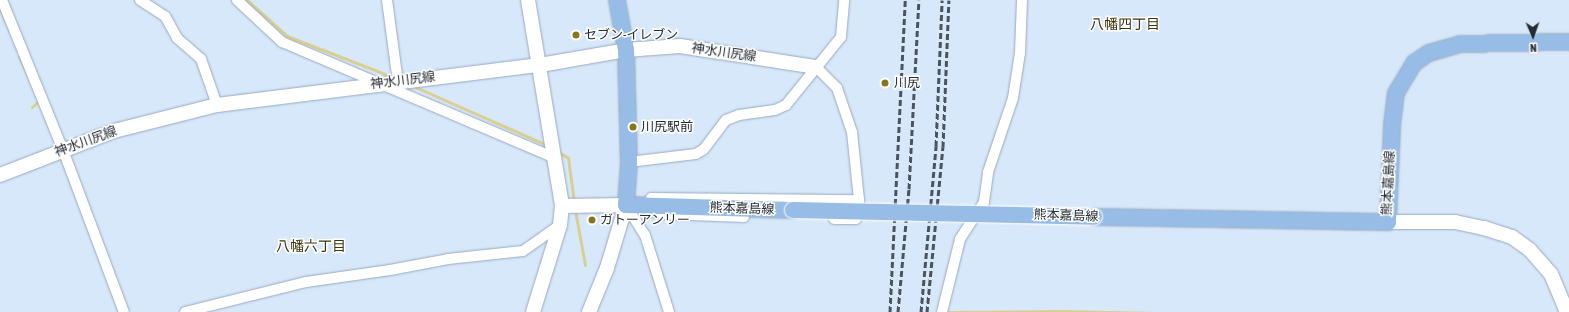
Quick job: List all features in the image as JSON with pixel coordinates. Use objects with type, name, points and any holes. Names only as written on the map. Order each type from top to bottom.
[{"type":"main road","points":[[528,0],[562,206],[560,225],[533,312]]},
{"type":"main road","points":[[589,312],[606,268],[626,205],[629,162],[626,50],[617,0]]},
{"type":"main road","name":"熊本嘉島線","points":[[626,205],[1094,217],[1388,222],[1392,125],[1396,93],[1414,63],[1429,53],[1461,44],[1569,42]]},
{"type":"main road","name":"神水川尻線","points":[[0,175],[63,150],[146,121],[217,105],[540,66],[626,50],[680,46],[816,67]]},
{"type":"main road","points":[[562,206],[626,205]]},
{"type":"main road","points":[[1388,222],[1455,222],[1484,228],[1512,237],[1530,250],[1551,274],[1567,312]]},
{"type":"street","points":[[2,0],[63,150],[124,312]]},
{"type":"street","points":[[140,0],[165,16],[177,38],[200,59],[217,105]]},
{"type":"street","points":[[237,0],[282,42],[555,158]]},
{"type":"street","points":[[387,0],[398,82]]},
{"type":"street","points":[[629,162],[696,154],[704,149],[726,120],[739,115],[775,110],[786,105],[841,37],[844,0]]},
{"type":"street","points":[[942,312],[960,239],[984,202],[988,172],[1013,98],[1020,53],[1022,0]]},
{"type":"street","points":[[626,205],[663,214],[856,220],[859,200],[852,132],[837,88],[816,67]]},
{"type":"street","points":[[626,205],[652,198],[859,200]]},
{"type":"street","points":[[626,205],[645,236],[669,312]]},
{"type":"street","points":[[185,312],[306,282],[390,270],[448,258],[523,251],[560,225]]},
{"type":"shaded area","points":[[1061,310],[1156,312],[948,312],[948,311]]},
{"type":"waterway","points":[[247,0],[287,36],[393,77]]},
{"type":"waterway","points":[[0,8],[10,32]]},
{"type":"waterway","points":[[19,56],[30,80]]},
{"type":"waterway","points":[[413,86],[547,145]]},
{"type":"waterway","points":[[32,107],[41,99]]},
{"type":"waterway","points":[[557,151],[568,158],[574,202]]},
{"type":"waterway","points":[[575,210],[585,265]]},
{"type":"railway","points":[[890,312],[905,0]]},
{"type":"railway","points":[[898,312],[909,189],[919,0]]},
{"type":"railway","points":[[921,312],[936,146],[942,0]]},
{"type":"railway","points":[[927,312],[943,147],[949,0]]},
{"type":"place","name":"セブン-イレブン","points":[[576,35]]},
{"type":"place","name":"川尻","points":[[885,83]]},
{"type":"place","name":"川尻駅前","points":[[633,127]]},
{"type":"place","name":"ガトーアンリー","points":[[592,220]]},
{"type":"district","name":"八幡四丁目","points":[[1125,24]]},
{"type":"district","name":"八幡六丁目","points":[[311,246]]}]
